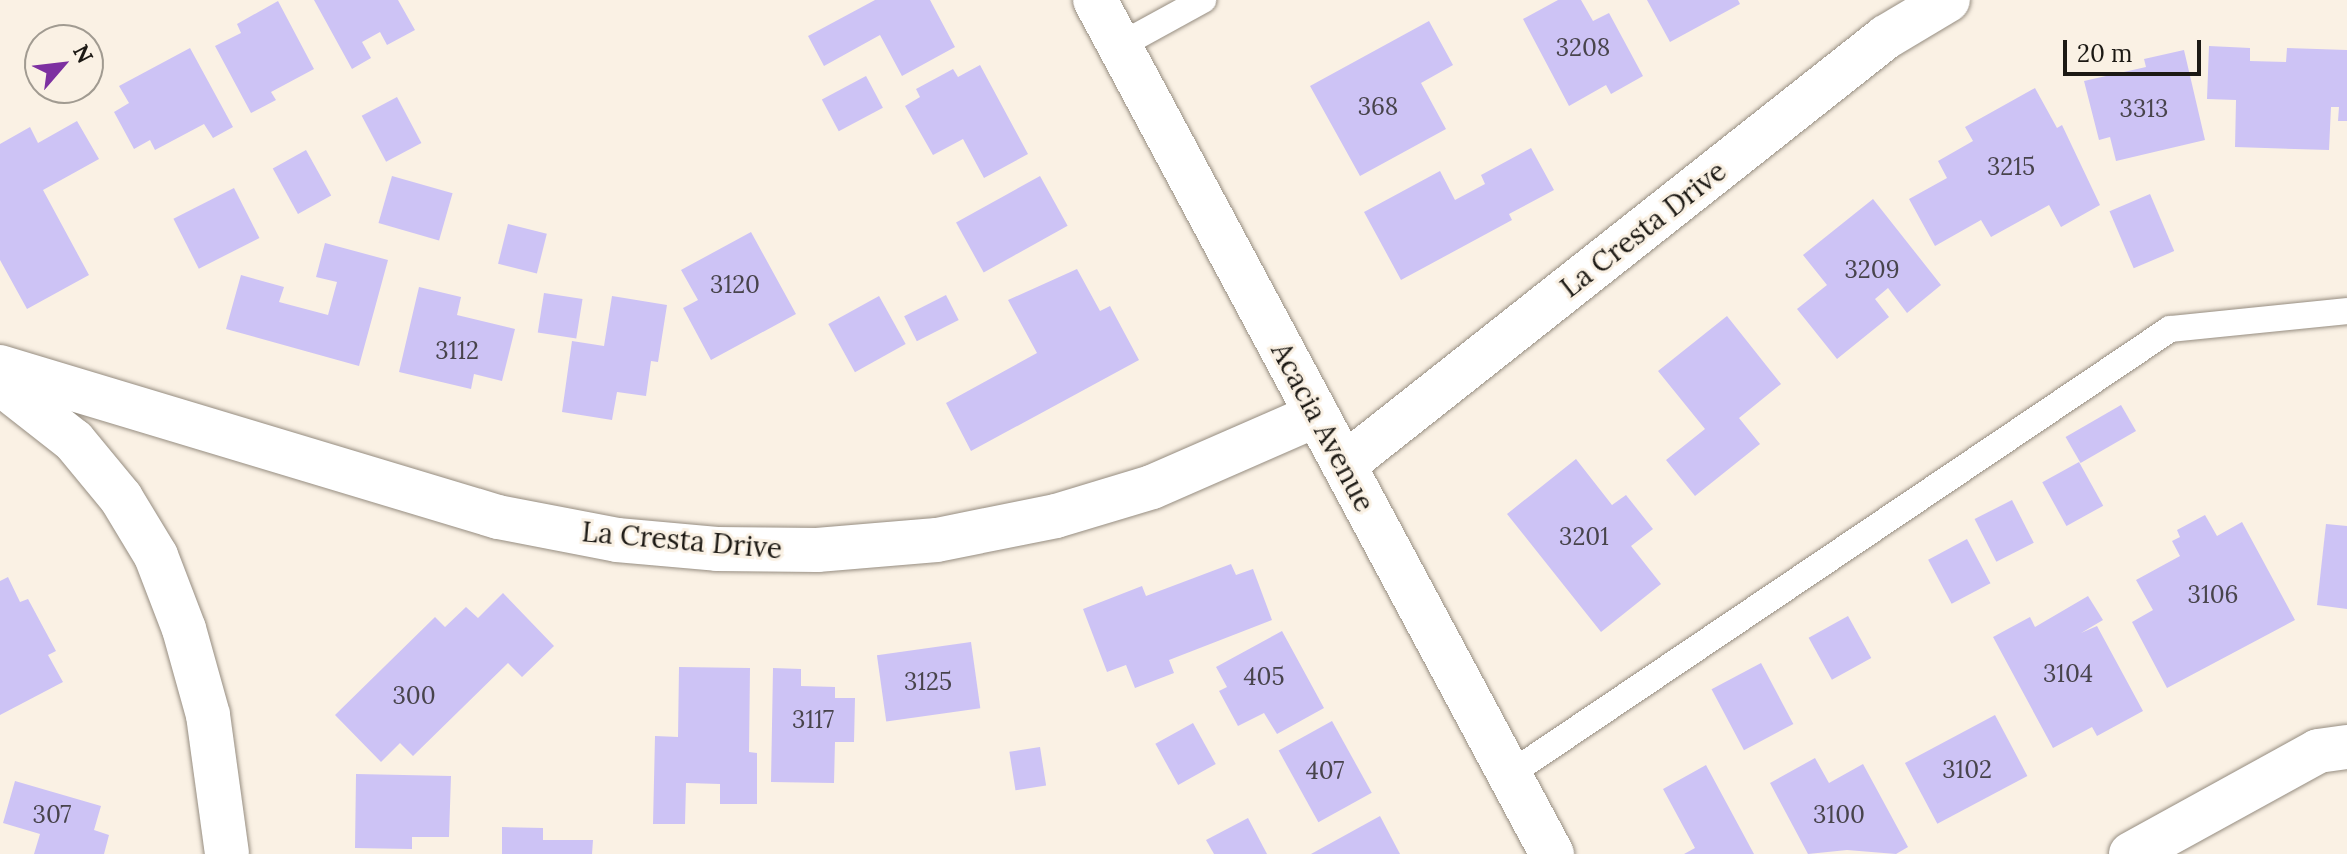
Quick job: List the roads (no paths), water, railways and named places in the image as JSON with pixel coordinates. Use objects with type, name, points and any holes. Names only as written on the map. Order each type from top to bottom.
[{"type":"street","name":"Acacia Avenue","points":[[1095,0],[1552,854]]},
{"type":"street","name":"La Cresta Drive","points":[[1344,465],[1886,37],[1948,0]]},
{"type":"street","name":"La Cresta Drive","points":[[0,367],[498,517],[617,540],[717,549],[817,550],[937,540],[1056,516],[1152,487],[1317,415]]},
{"type":"street","points":[[0,383],[74,441],[121,498],[156,556],[184,629],[208,715],[227,854]]},
{"type":"street","points":[[2131,854],[2318,751],[2347,747]]},
{"type":"lane","points":[[1119,46],[1203,0]]},
{"type":"lane","points":[[1510,774],[2170,329],[2347,311]]}]
